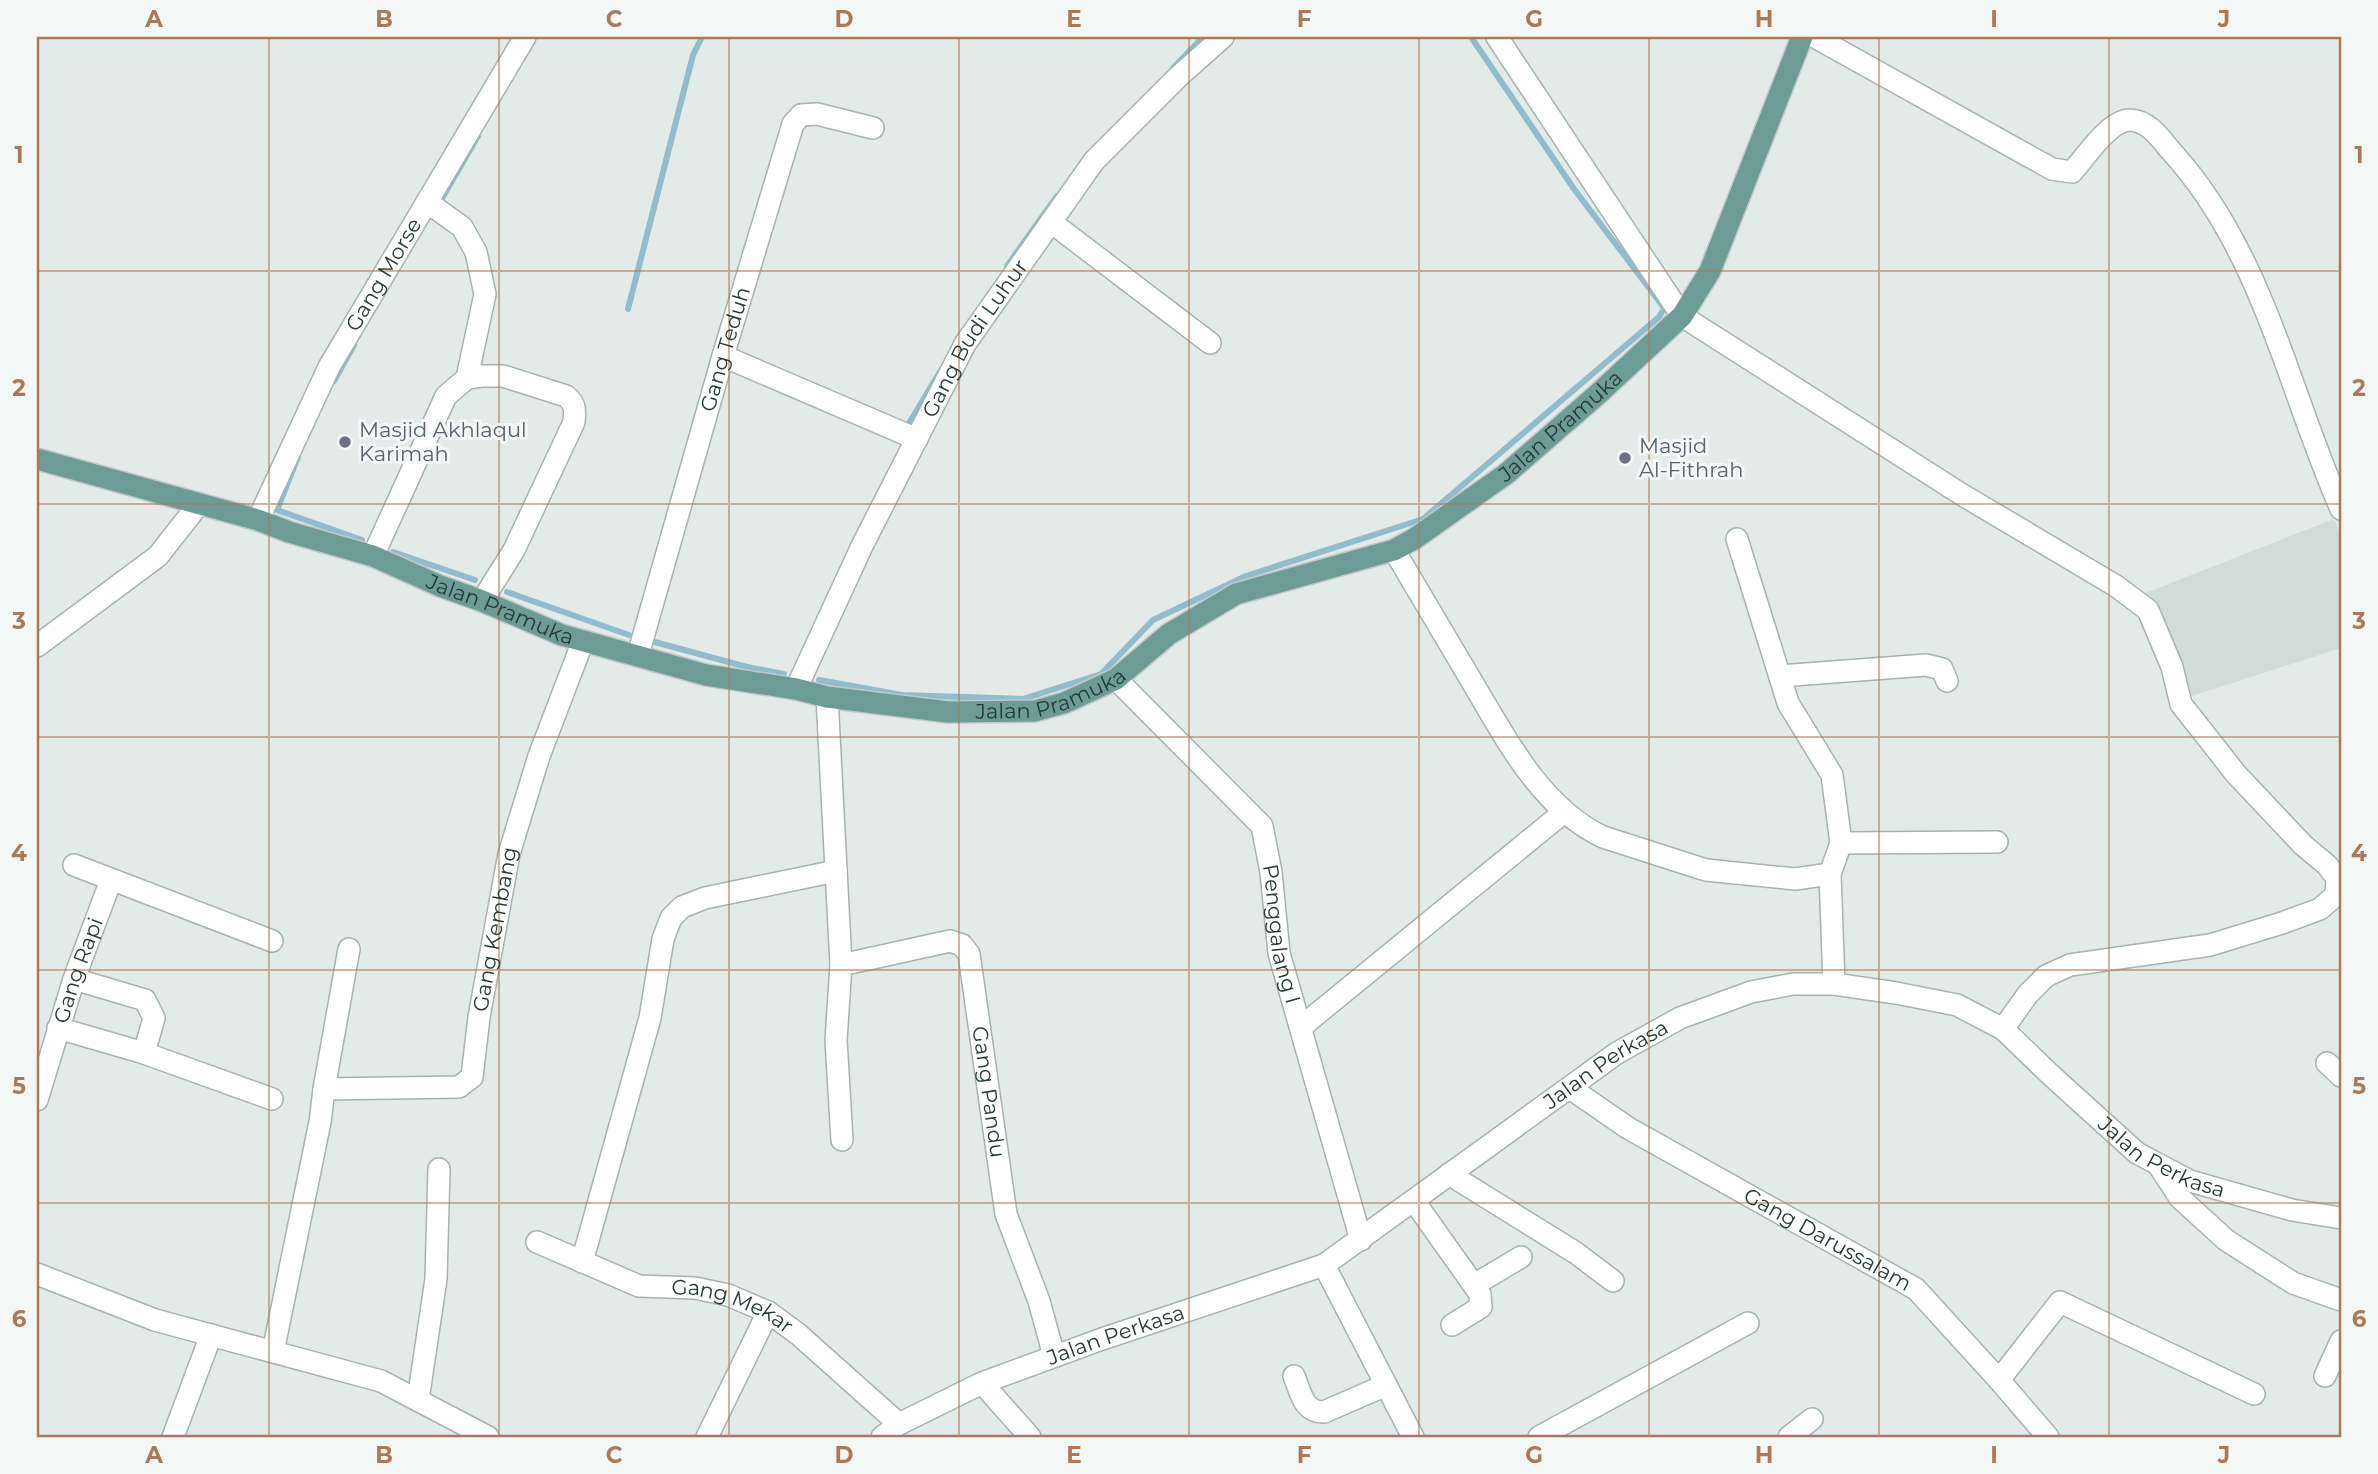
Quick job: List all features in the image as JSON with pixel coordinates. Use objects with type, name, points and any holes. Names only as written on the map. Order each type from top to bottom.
[{"type":"main road","name":"Jalan Pramuka","points":[[37,459],[258,520],[289,532],[373,556],[562,635],[706,675],[796,689],[827,697],[948,712],[1035,711],[1085,695],[1116,679],[1169,634],[1236,594],[1394,550],[1414,539],[1506,474],[1598,394],[1682,316],[1710,271],[1802,37]]},
{"type":"street","name":"Gang Morse","points":[[258,520],[329,366],[525,37]]},
{"type":"street","name":"Gang Budi Luhur","points":[[796,689],[862,546],[965,344],[1094,161],[1179,76],[1223,37]]},
{"type":"street","points":[[1497,37],[1682,316],[1961,494],[2116,586],[2148,610],[2172,667],[2181,704],[2236,774],[2337,878],[2336,895],[2320,909],[2282,923],[2210,945],[2070,965],[2046,976],[2028,994],[2003,1029]]},
{"type":"street","points":[[1815,37],[2042,163],[2064,172],[2072,172],[2117,123],[2129,120],[2150,127],[2195,176],[2249,269],[2319,460],[2341,509]]},
{"type":"street","name":"Gang Teduh","points":[[638,655],[723,356],[793,124],[801,115],[817,114],[873,128]]},
{"type":"street","points":[[373,556],[446,396],[467,378],[485,294],[476,253],[462,227],[427,202]]},
{"type":"street","points":[[1051,222],[1210,343]]},
{"type":"street","points":[[723,356],[917,439]]},
{"type":"street","points":[[467,378],[503,376],[566,396],[573,402],[575,410],[574,422],[514,550],[482,601]]},
{"type":"street","points":[[37,646],[158,556],[198,505]]},
{"type":"street","points":[[1737,540],[1788,703],[1832,775],[1841,844],[1830,874],[1834,984]]},
{"type":"street","points":[[1394,550],[1519,760],[1564,812],[1603,837],[1706,870],[1795,879],[1830,874]]},
{"type":"street","name":"Gang Kembang","points":[[324,1089],[459,1087],[472,1077],[479,1017],[509,854],[539,756],[583,640]]},
{"type":"street","points":[[1780,676],[1926,665],[1942,669],[1947,681]]},
{"type":"street","name":"Penggalang I","points":[[1116,679],[1262,826],[1272,872],[1279,953],[1361,1240]]},
{"type":"street","points":[[827,697],[841,965],[836,1040],[842,1140]]},
{"type":"street","points":[[1301,1027],[1564,812]]},
{"type":"street","points":[[1841,844],[1997,842]]},
{"type":"street","points":[[74,865],[272,941]]},
{"type":"street","points":[[582,1262],[650,1018],[663,939],[671,918],[682,907],[705,898],[836,871]]},
{"type":"street","name":"Gang Rapi","points":[[37,1100],[74,979],[111,880]]},
{"type":"street","name":"Gang Pandu","points":[[841,965],[950,941],[962,944],[969,954],[1006,1214],[1040,1301],[1054,1356]]},
{"type":"street","points":[[273,1352],[320,1122],[349,949]]},
{"type":"street","points":[[74,979],[145,1000],[154,1018],[144,1054]]},
{"type":"street","name":"Jalan Perkasa","points":[[891,1431],[982,1383],[1324,1265],[1617,1054],[1680,1018],[1751,992],[1793,984],[1834,984],[1957,1006],[2003,1029],[2137,1153],[2190,1181],[2292,1210],[2341,1217]]},
{"type":"street","points":[[58,1028],[144,1054],[272,1099]]},
{"type":"street","name":"Gang Darussalam","points":[[1570,1088],[1628,1128],[1916,1289],[2048,1437]]},
{"type":"street","points":[[2158,1164],[2180,1198],[2226,1240],[2293,1283],[2341,1300]]},
{"type":"street","points":[[418,1400],[436,1279],[439,1168]]},
{"type":"street","points":[[1449,1174],[1576,1253],[1613,1281]]},
{"type":"street","points":[[1414,1201],[1474,1285],[1482,1301],[1480,1307],[1452,1325]]},
{"type":"street","name":"Gang Mekar","points":[[537,1242],[639,1286],[695,1288],[728,1294],[768,1311],[798,1334],[891,1431]]},
{"type":"street","points":[[1474,1285],[1521,1257]]},
{"type":"street","points":[[1324,1265],[1413,1437]]},
{"type":"street","points":[[37,1274],[155,1320],[381,1381],[488,1437]]},
{"type":"street","points":[[1999,1380],[2060,1302],[2254,1394]]},
{"type":"street","points":[[707,1437],[768,1311]]},
{"type":"street","points":[[1539,1437],[1748,1323]]},
{"type":"street","points":[[173,1437],[211,1335]]},
{"type":"street","points":[[2325,1376],[2341,1341]]},
{"type":"street","points":[[1294,1376],[1306,1406],[1314,1412],[1324,1412],[1386,1385]]},
{"type":"street","points":[[982,1383],[1030,1437]]},
{"type":"street","points":[[1788,1437],[1812,1419]]},
{"type":"shaded area","points":[[2334,519],[2341,537],[2341,648],[2192,696],[2143,594]]},
{"type":"waterway","points":[[628,309],[693,55],[702,37]]},
{"type":"waterway","points":[[1173,68],[1203,37]]},
{"type":"waterway","points":[[1471,37],[1574,189],[1665,309]]},
{"type":"waterway","points":[[441,200],[478,136]]},
{"type":"waterway","points":[[1007,266],[1057,196]]},
{"type":"waterway","points":[[819,680],[902,695],[1023,699],[1101,674],[1153,620],[1246,576],[1423,519],[1659,317],[1665,307]]},
{"type":"waterway","points":[[334,381],[354,345]]},
{"type":"waterway","points":[[905,430],[941,370]]},
{"type":"waterway","points":[[298,457],[277,510],[362,540]]},
{"type":"waterway","points":[[393,552],[475,580]]},
{"type":"waterway","points":[[507,592],[629,635]]},
{"type":"waterway","points":[[651,641],[747,667],[784,674]]},
{"type":"place","name":"Masjid Akhlaqul Karimah","points":[[345,442]]},
{"type":"place","name":"Masjid Al-Fithrah","points":[[1625,458]]}]
